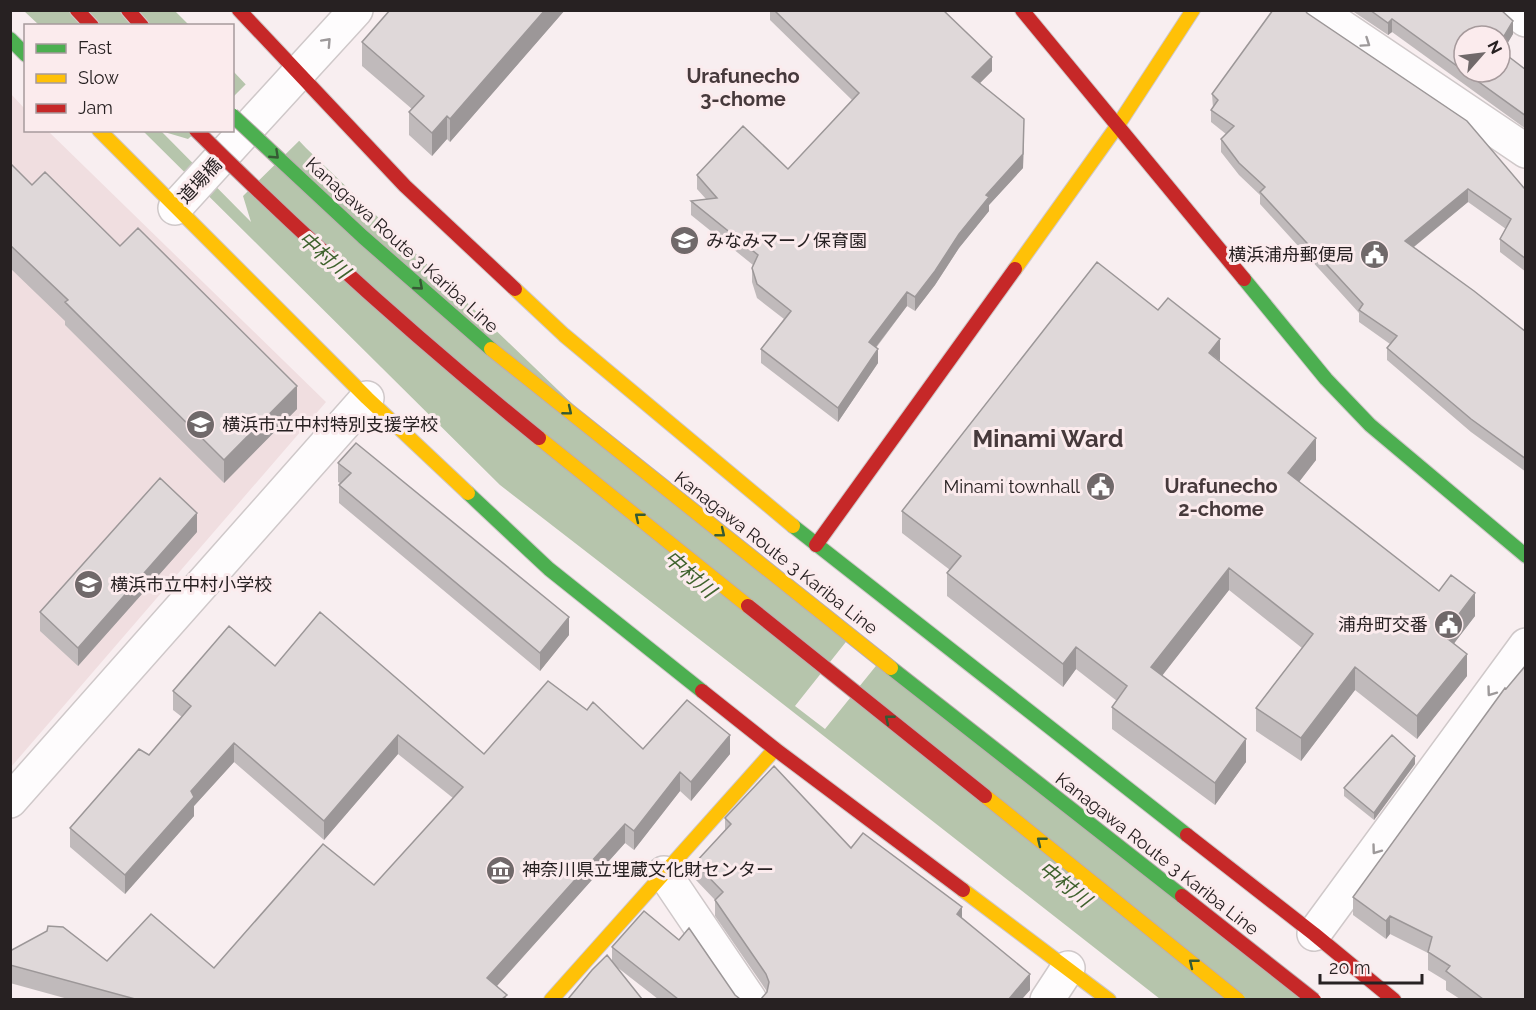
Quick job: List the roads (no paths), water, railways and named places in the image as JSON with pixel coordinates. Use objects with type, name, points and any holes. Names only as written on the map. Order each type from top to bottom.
[{"type":"main road","points":[[77,10],[90,24]]},
{"type":"main road","points":[[128,10],[140,24]]},
{"type":"main road","points":[[239,10],[405,186],[564,335],[816,545],[1394,999]]},
{"type":"main road","points":[[1022,10],[1318,370],[1370,426],[1526,556]]},
{"type":"main road","points":[[816,545],[1118,125],[1193,10]]},
{"type":"main road","points":[[10,39],[24,53]]},
{"type":"main road","name":"Kanagawa Route 3 Kariba Line","points":[[234,117],[363,237],[506,362],[785,585],[1314,999]]},
{"type":"main road","points":[[101,132],[367,398],[549,569],[775,749],[1109,999]]},
{"type":"main road","points":[[198,132],[267,200],[390,313],[502,408],[1238,999]]},
{"type":"main road","points":[[551,999],[775,749]]},
{"type":"street","name":"道場橋","points":[[175,208],[356,10]]},
{"type":"street","points":[[1317,10],[1526,151]]},
{"type":"street","points":[[1512,10],[1526,20]]},
{"type":"street","points":[[10,801],[367,398]]},
{"type":"street","points":[[1314,934],[1526,645]]},
{"type":"street","points":[[664,873],[750,999]]},
{"type":"street","points":[[1047,999],[1068,968]]},
{"type":"water","points":[[24,11],[175,11],[188,24],[38,24]]},
{"type":"water","name":"中村川","points":[[234,72],[306,148],[584,415],[1321,999],[1160,999],[500,485],[144,132],[234,132]]},
{"type":"place","name":"みなみマーノ保育園","points":[[685,241]]},
{"type":"place","name":"横浜浦舟郵便局","points":[[1375,255]]},
{"type":"place","name":"横浜市立中村特別支援学校","points":[[201,425]]},
{"type":"place","name":"Minami townhall","points":[[1101,487]]},
{"type":"place","name":"横浜市立中村小学校","points":[[89,585]]},
{"type":"place","name":"浦舟町交番","points":[[1449,625]]},
{"type":"place","name":"神奈川県立埋蔵文化財センター","points":[[501,870]]},
{"type":"district","name":"Urafunecho 3-chome","points":[[743,88]]},
{"type":"district","name":"Minami Ward","points":[[1048,439]]},
{"type":"district","name":"Urafunecho 2-chome","points":[[1221,498]]}]
